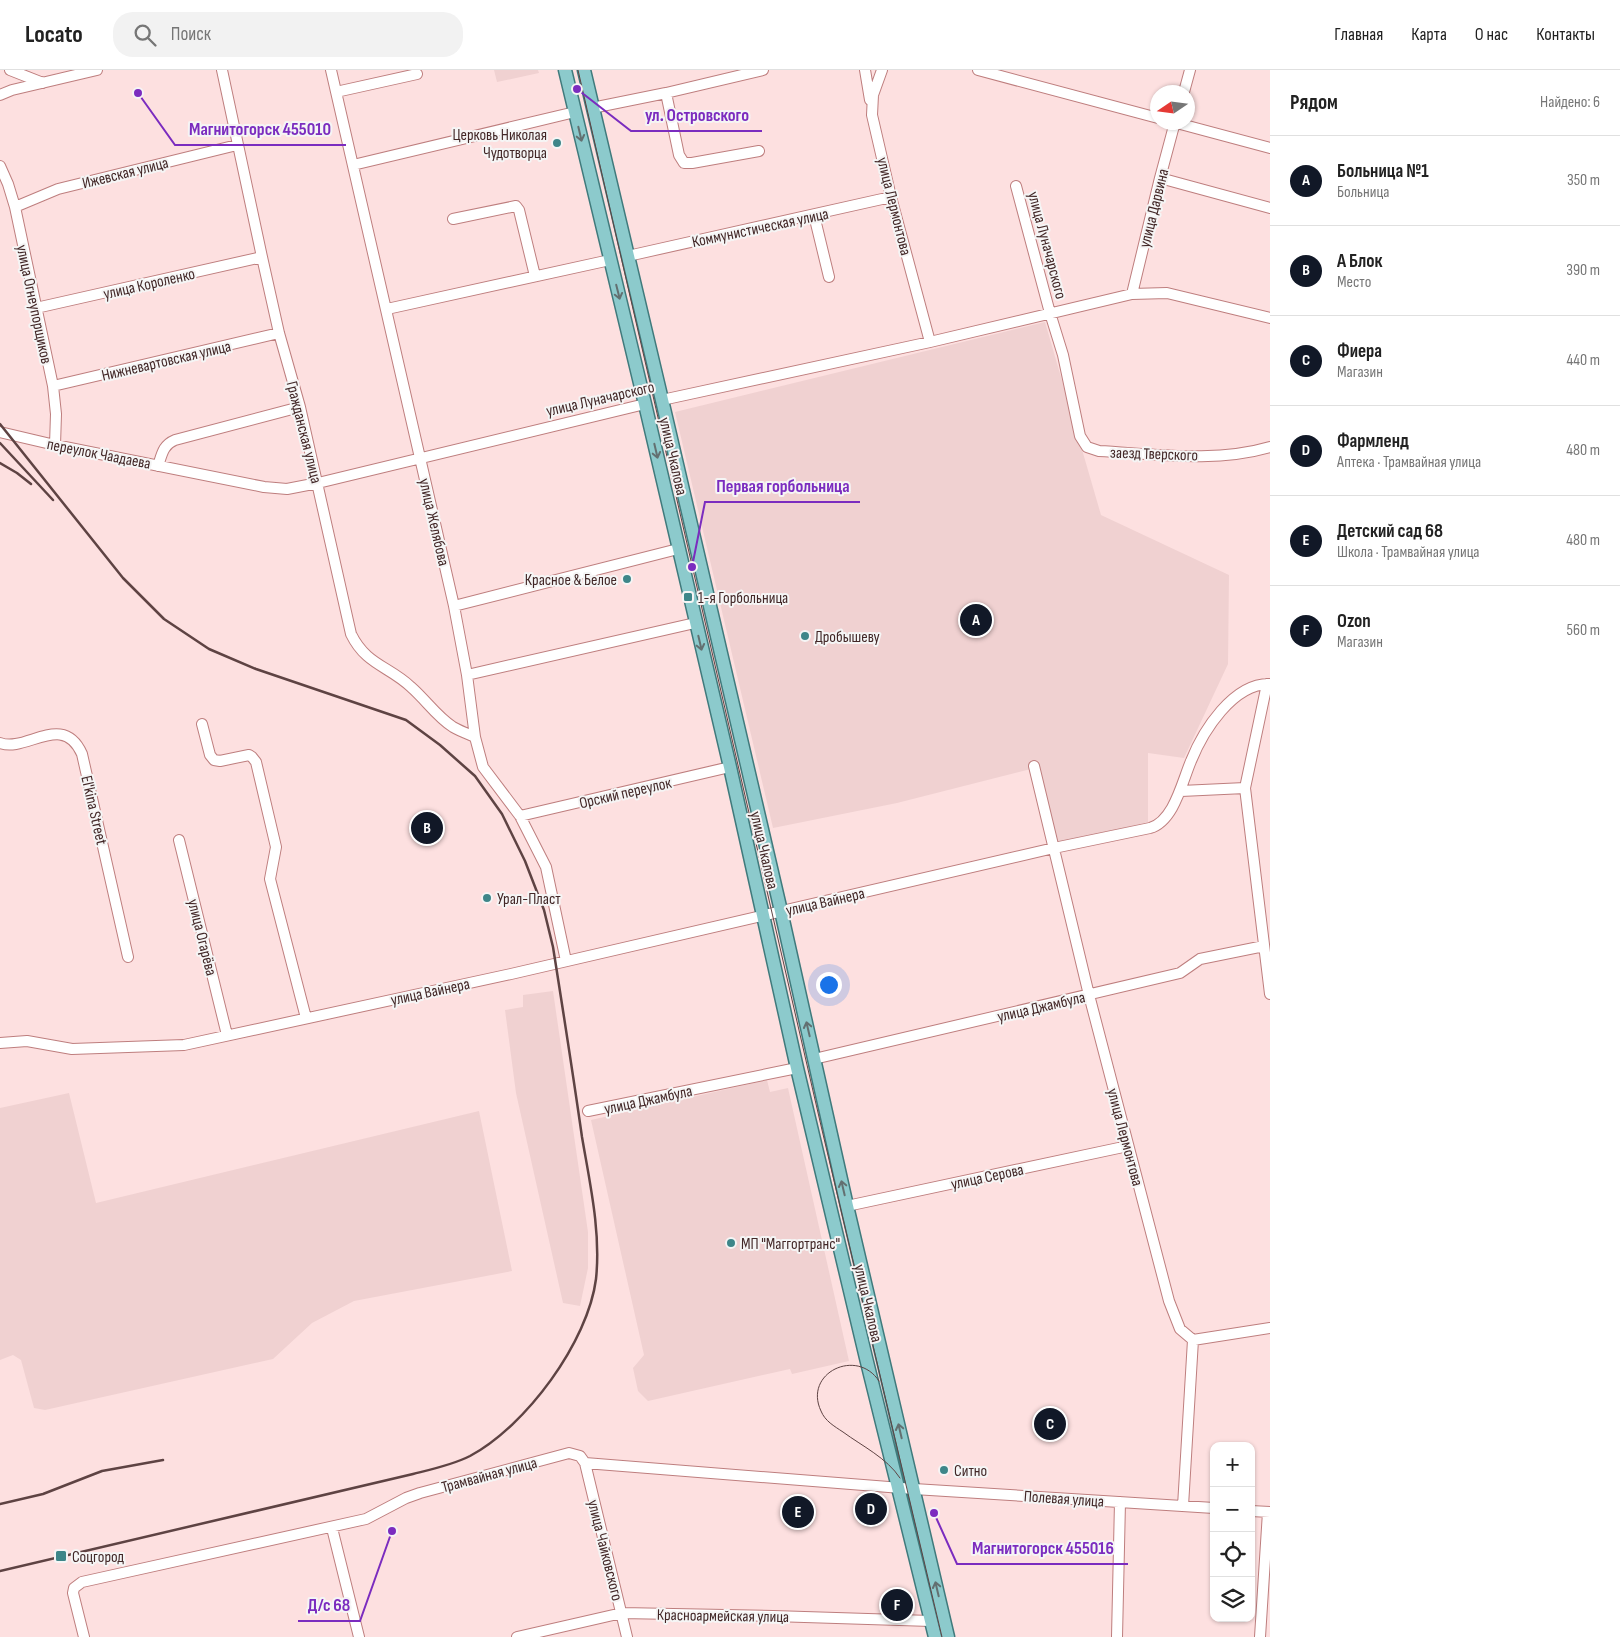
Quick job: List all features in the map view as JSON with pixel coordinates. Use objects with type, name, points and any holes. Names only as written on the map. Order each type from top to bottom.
[{"type":"main road","name":"улица Чкалова","points":[[565,70],[730,767],[796,1068],[935,1637]]},
{"type":"main road","name":"улица Чкалова","points":[[584,70],[781,911],[847,1206],[948,1637]]},
{"type":"main road","name":"улица Луначарского","points":[[645,404],[662,400]]},
{"type":"street","points":[[10,70],[43,83]]},
{"type":"street","points":[[0,95],[12,90],[96,70]]},
{"type":"street","name":"Гражданская улица","points":[[222,70],[262,257],[318,483],[351,634],[356,646],[369,658],[411,686],[453,727],[475,737]]},
{"type":"street","name":"улица Желябова","points":[[331,70],[454,606],[467,675],[475,737],[483,767],[520,816],[546,868],[566,960]]},
{"type":"street","points":[[592,108],[763,70]]},
{"type":"street","points":[[865,70],[872,106]]},
{"type":"street","name":"улица Лермонтова","points":[[882,70],[872,106],[872,114],[891,197],[930,342]]},
{"type":"street","points":[[978,70],[1150,116]]},
{"type":"street","points":[[1186,85],[1190,70]]},
{"type":"street","points":[[336,92],[417,74]]},
{"type":"street","points":[[666,93],[679,155],[684,162],[692,164],[759,151]]},
{"type":"street","points":[[354,165],[575,112]]},
{"type":"street","points":[[1195,128],[1270,148]]},
{"type":"street","name":"улица Дарвина","points":[[1132,294],[1173,130]]},
{"type":"street","name":"Ижевская улица","points":[[14,206],[58,189],[237,145]]},
{"type":"street","name":"улица Огнеупорщиков","points":[[0,166],[8,184],[14,206],[53,386],[56,414],[55,445]]},
{"type":"street","points":[[1160,178],[1270,208]]},
{"type":"street","name":"улица Луначарского","points":[[1016,186],[1050,313]]},
{"type":"street","name":"Коммунистическая улица","points":[[628,256],[891,197]]},
{"type":"street","points":[[453,219],[516,206],[519,210],[535,276]]},
{"type":"street","points":[[814,215],[829,277]]},
{"type":"street","name":"улица Короленко","points":[[36,308],[262,257]]},
{"type":"street","points":[[387,309],[610,260]]},
{"type":"street","name":"улица Луначарского","points":[[662,400],[930,342],[1132,294],[1167,293],[1270,318]]},
{"type":"street","name":"заезд Тверского","points":[[1050,313],[1063,355],[1080,436],[1087,447],[1099,451],[1188,455],[1227,454],[1270,447]]},
{"type":"street","name":"Нижневартовская улица","points":[[53,386],[280,333]]},
{"type":"street","name":"улица Луначарского","points":[[158,466],[264,487],[287,489],[645,404]]},
{"type":"street","name":"переулок Чаадаева","points":[[0,432],[158,466],[164,448],[168,443],[300,407]]},
{"type":"street","points":[[454,606],[678,549]]},
{"type":"street","points":[[467,675],[696,623]]},
{"type":"street","points":[[1268,684],[1245,788],[1270,994]]},
{"type":"street","name":"улица Вайнера","points":[[0,1043],[27,1041],[72,1049],[184,1045],[511,974],[763,914],[1157,826],[1163,821],[1181,790],[1201,738],[1219,712],[1241,694],[1268,684]]},
{"type":"street","points":[[202,724],[210,755],[214,760],[220,761],[249,755],[256,762],[276,847],[270,879],[306,1018]]},
{"type":"street","name":"El'kina Street","points":[[0,743],[10,745],[52,735],[62,735],[71,738],[78,745],[82,754],[128,957]]},
{"type":"street","name":"улица Лермонтова","points":[[1034,766],[1089,995],[1172,1309],[1180,1328],[1193,1340]]},
{"type":"street","name":"Орский переулок","points":[[520,816],[730,767]]},
{"type":"street","points":[[1181,790],[1245,788]]},
{"type":"street","name":"улица Огарёва","points":[[179,840],[227,1035]]},
{"type":"street","name":"улица Джамбула","points":[[814,1059],[1180,973],[1200,959],[1264,946]]},
{"type":"street","name":"улица Джамбула","points":[[588,1111],[796,1068]]},
{"type":"street","name":"улица Серова","points":[[847,1206],[1128,1146]]},
{"type":"street","points":[[1183,1506],[1193,1340],[1270,1328]]},
{"type":"street","name":"Трамвайная улица","points":[[84,1637],[73,1593],[74,1588],[82,1582],[332,1528],[371,1517],[389,1506],[420,1493],[564,1454],[577,1454],[585,1463],[914,1489]]},
{"type":"street","name":"улица Чайковского","points":[[585,1463],[627,1637]]},
{"type":"street","name":"Полевая улица","points":[[914,1489],[1210,1508]]},
{"type":"street","points":[[1117,1637],[1120,1502]]},
{"type":"street","points":[[1255,1511],[1269,1512],[1260,1637]]},
{"type":"street","points":[[332,1528],[359,1637]]},
{"type":"street","name":"Красноармейская улица","points":[[517,1637],[622,1614],[931,1621]]},
{"type":"shaded area","points":[[494,70],[538,70],[539,73],[497,82]]},
{"type":"shaded area","points":[[1045,322],[1101,515],[1229,575],[1228,664],[1184,758],[1148,753],[1148,822],[1058,844],[1039,767],[897,803],[773,828],[675,412]]},
{"type":"shaded area","points":[[553,991],[588,1232],[588,1268],[580,1306],[563,1303],[516,1093],[505,1010],[523,1007],[523,995]]},
{"type":"shaded area","points":[[767,1080],[770,1092],[788,1088],[849,1361],[792,1374],[790,1369],[648,1401],[638,1391],[633,1368],[644,1355],[591,1120]]},
{"type":"shaded area","points":[[69,1093],[96,1203],[479,1111],[512,1271],[354,1301],[312,1323],[273,1359],[45,1410],[34,1408],[21,1360],[13,1355],[0,1360],[0,1108]]},
{"type":"tram line","points":[[578,70],[822,1130],[942,1637]]},
{"type":"tram line","points":[[879,1381],[869,1371],[858,1366],[846,1366],[835,1369],[826,1376],[819,1386],[817,1397],[821,1411],[827,1420],[881,1458],[900,1478]]},
{"type":"railway","points":[[0,424],[123,578],[164,619],[209,649],[256,669],[406,720],[440,745],[475,776],[502,814],[525,861],[544,910],[553,947],[591,1190],[597,1244],[596,1279],[591,1303],[581,1329],[567,1355],[551,1380],[512,1425],[470,1456],[413,1474],[0,1571]]},
{"type":"railway","points":[[0,443],[53,500]]},
{"type":"railway","points":[[0,463],[31,484]]},
{"type":"railway","points":[[0,1504],[43,1494],[102,1471],[163,1460]]},
{"type":"place","name":"ул. Островского","points":[[577,89]]},
{"type":"place","name":"Магнитогорск 455010","points":[[138,93]]},
{"type":"place","name":"Церковь Николая Чудотворца","points":[[557,143]]},
{"type":"place","name":"Первая горбольница","points":[[692,567]]},
{"type":"place","name":"Красное & Белое","points":[[627,579]]},
{"type":"place","name":"1-я Горбольница","points":[[688,597]]},
{"type":"place","name":"Больница №1","points":[[976,620]]},
{"type":"place","name":"Дробышеву","points":[[805,636]]},
{"type":"place","name":"А Блок","points":[[427,828]]},
{"type":"place","name":"Урал-Пласт","points":[[487,898]]},
{"type":"place","name":"МП \"Маггортранс\"","points":[[731,1243]]},
{"type":"place","name":"Фиера","points":[[1050,1424]]},
{"type":"place","name":"Ситно","points":[[944,1470]]},
{"type":"place","name":"Фармленд","points":[[871,1509]]},
{"type":"place","name":"Детский сад 68","points":[[798,1512]]},
{"type":"place","name":"Магнитогорск 455016","points":[[934,1513]]},
{"type":"place","name":"Д/с 68","points":[[392,1531]]},
{"type":"place","name":"Соцгород","points":[[61,1556]]},
{"type":"place","name":"Ozon","points":[[897,1605]]}]
